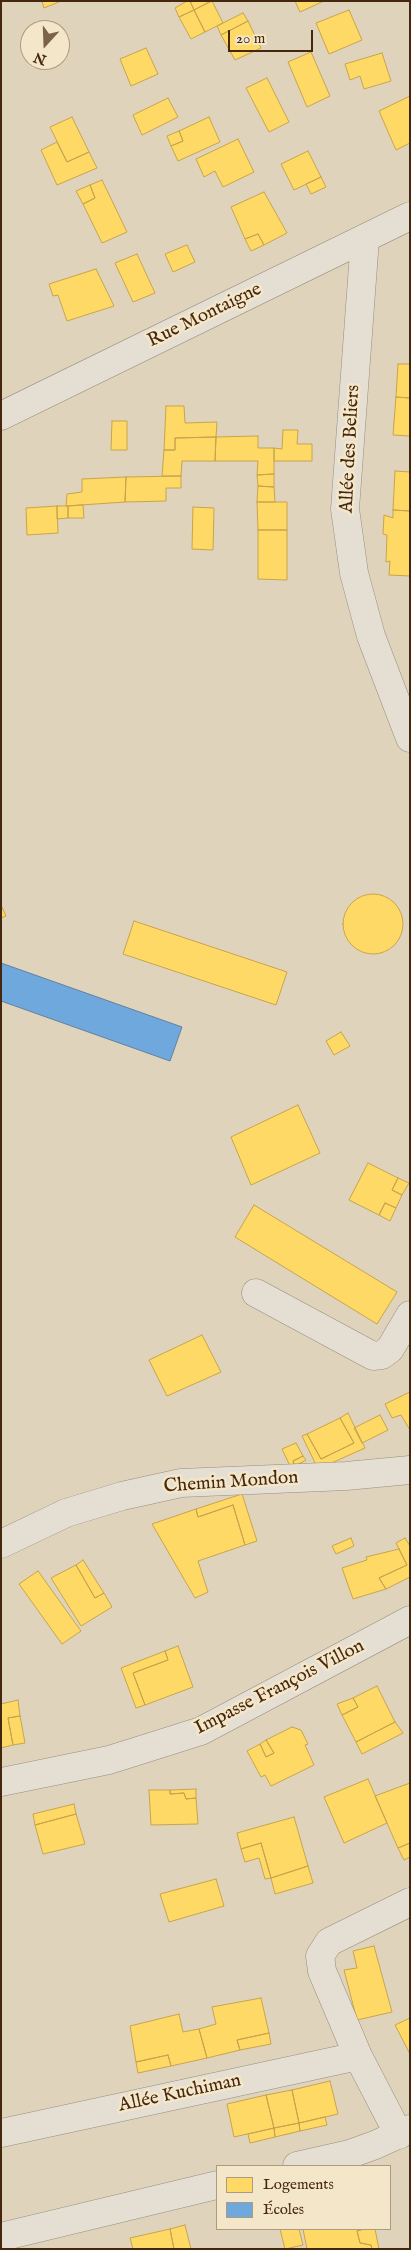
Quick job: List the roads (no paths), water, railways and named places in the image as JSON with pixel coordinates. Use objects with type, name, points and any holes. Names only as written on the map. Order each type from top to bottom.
[{"type":"street","name":"Rue Montaigne","points":[[1,416],[365,240],[410,216]]},
{"type":"street","name":"Allée des Beliers","points":[[365,240],[345,509],[354,573],[369,627],[410,738]]},
{"type":"street","points":[[256,1293],[373,1356],[382,1355],[390,1349],[410,1315]]},
{"type":"street","name":"Chemin Mondon","points":[[1,1544],[66,1513],[122,1496],[181,1483],[346,1476],[410,1470]]},
{"type":"street","name":"Impasse François Villon","points":[[1,1782],[109,1760],[201,1731],[410,1620]]},
{"type":"street","points":[[301,2165],[350,2154],[404,2132],[358,2056],[322,1971],[320,1956],[329,1942],[410,1902]]},
{"type":"street","name":"Allée Kuchiman","points":[[1,2133],[358,2056]]},
{"type":"street","points":[[1,2237],[216,2185]]}]
